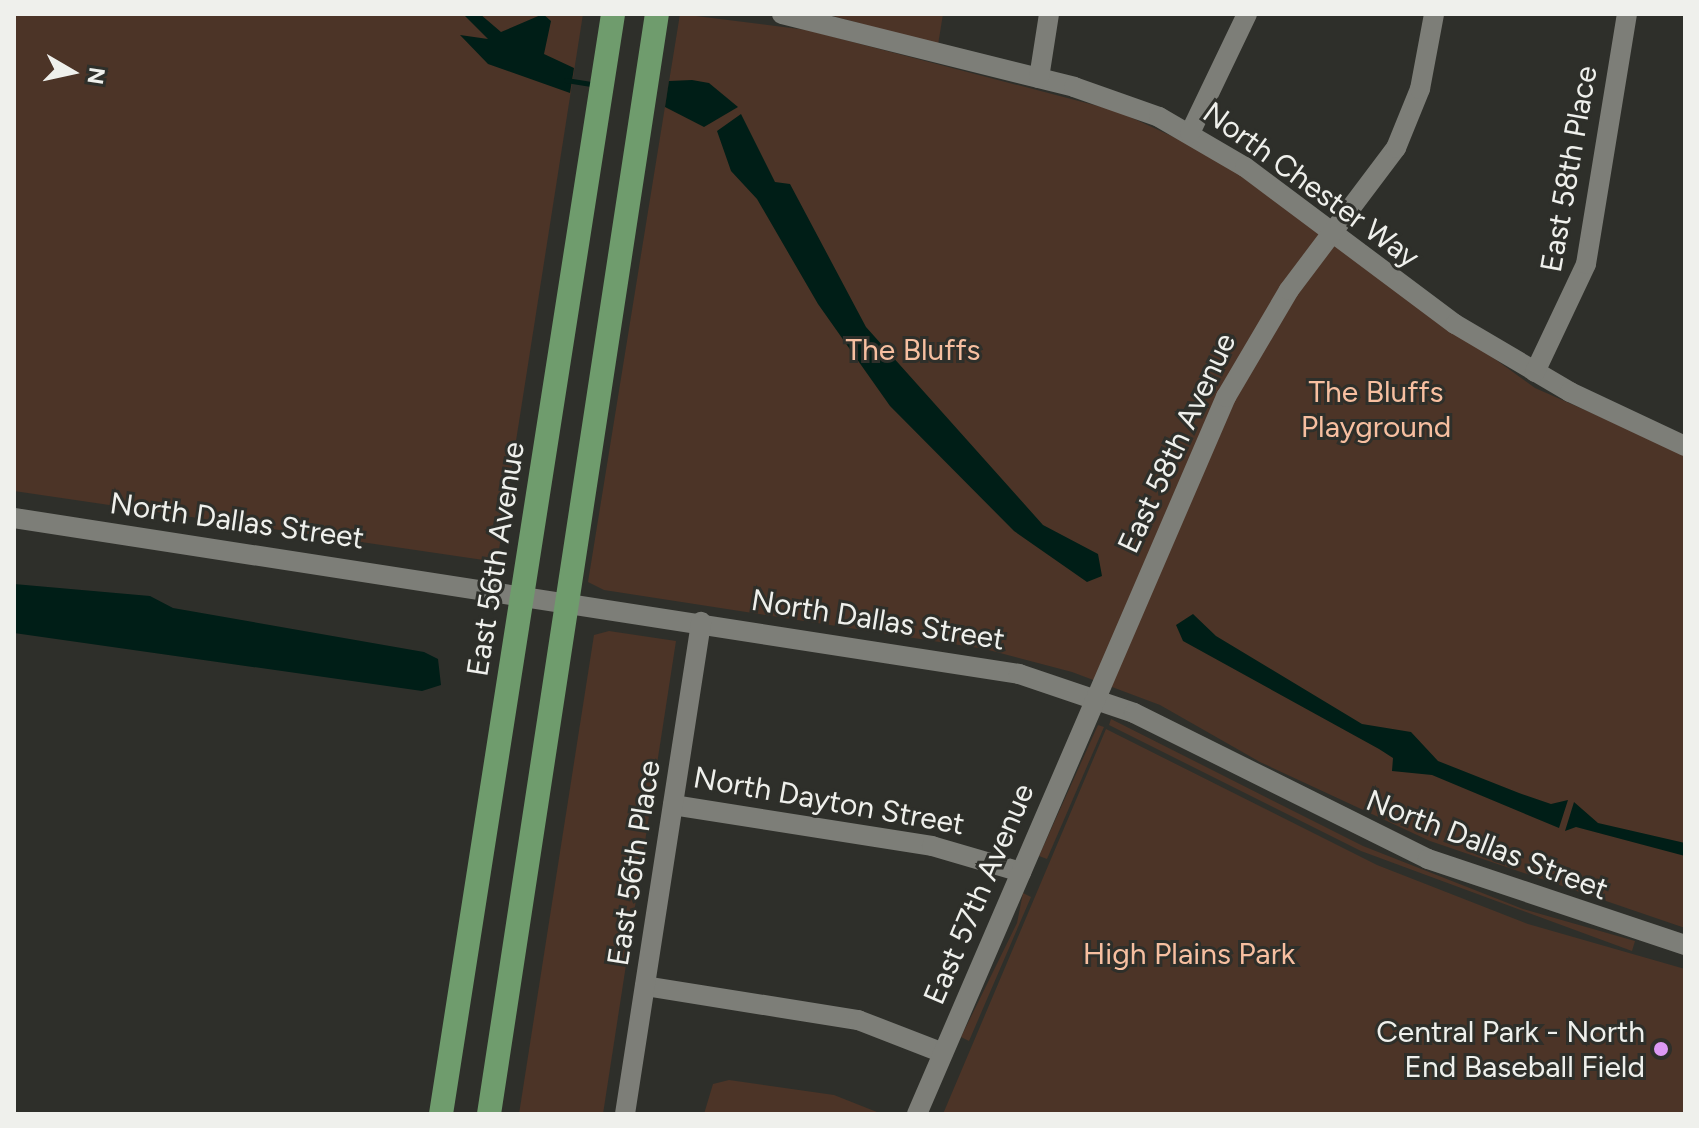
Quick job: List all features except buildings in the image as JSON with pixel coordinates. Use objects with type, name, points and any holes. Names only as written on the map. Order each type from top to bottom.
[{"type":"main road","name":"East 56th Avenue","points":[[441,1114],[613,14]]},
{"type":"main road","points":[[489,1114],[657,14]]},
{"type":"street","name":"North Chester Way","points":[[782,14],[1039,78],[1131,105],[1190,133],[1535,372],[1685,446]]},
{"type":"street","points":[[1039,78],[1049,14]]},
{"type":"street","points":[[1190,133],[1247,14]]},
{"type":"street","name":"East 58th Avenue","points":[[1096,698],[1226,397],[1261,331],[1403,134],[1434,14]]},
{"type":"street","name":"East 58th Place","points":[[1535,372],[1586,264],[1627,14]]},
{"type":"street","name":"North Dallas Street","points":[[14,518],[966,662],[1096,698],[1401,848],[1685,945]]},
{"type":"street","name":"East 56th Place","points":[[625,1114],[701,622]]},
{"type":"street","name":"East 57th Avenue","points":[[917,1114],[1096,698]]},
{"type":"street","name":"North Dayton Street","points":[[673,805],[932,846],[1021,872]]},
{"type":"street","points":[[645,986],[858,1020],[943,1053]]},
{"type":"green space","points":[[14,14],[583,14],[497,562],[14,491]]},
{"type":"green space","name":"The Bluffs","points":[[680,14],[807,30],[1117,111],[1213,155],[1535,388],[1685,454],[1685,928],[1430,841],[1260,762],[1160,705],[1072,672],[985,649],[604,590],[588,582]]},
{"type":"green space","points":[[826,14],[943,14],[938,45]]},
{"type":"green space","points":[[609,631],[676,641],[603,1114],[519,1114],[594,635]]},
{"type":"green space","points":[[1111,719],[1363,846],[1523,909],[1635,941],[1632,951],[1361,851],[1109,725]]},
{"type":"green space","points":[[1098,725],[1104,727],[1047,859],[1039,856]]},
{"type":"green space","name":"High Plains Park","points":[[1106,729],[1377,865],[1528,924],[1685,969],[1685,1114],[943,1114]]},
{"type":"green space","points":[[1023,893],[1031,897],[969,1041],[961,1037],[1017,923]]},
{"type":"green space","points":[[729,1080],[834,1095],[882,1114],[704,1114],[713,1084]]},
{"type":"water","points":[[463,14],[480,14],[501,32],[543,14],[551,21],[544,54],[574,68],[570,93],[488,64],[460,35],[488,39]]},
{"type":"water","points":[[669,81],[709,83],[738,107],[704,127],[665,107]]},
{"type":"water","points":[[741,114],[775,182],[790,184],[866,327],[1043,525],[1098,554],[1102,576],[1087,582],[1014,531],[890,406],[818,304],[757,199],[731,171],[717,131]]},
{"type":"water","points":[[14,584],[150,596],[173,608],[424,652],[438,659],[441,685],[422,691],[14,633]]},
{"type":"water","points":[[1193,614],[1216,636],[1362,724],[1411,732],[1438,761],[1519,793],[1551,804],[1568,800],[1559,828],[1432,775],[1392,771],[1393,758],[1379,749],[1183,641],[1176,625]]},
{"type":"water","points":[[1574,802],[1598,823],[1685,843],[1685,856],[1576,827],[1565,831]]},
{"type":"waterway","points":[[566,80],[596,85]]},
{"type":"place","name":"Central Park - North End Baseball Field","points":[[1661,1049]]},
{"type":"park label","name":"The Bluffs Playground","points":[[1376,409]]}]
